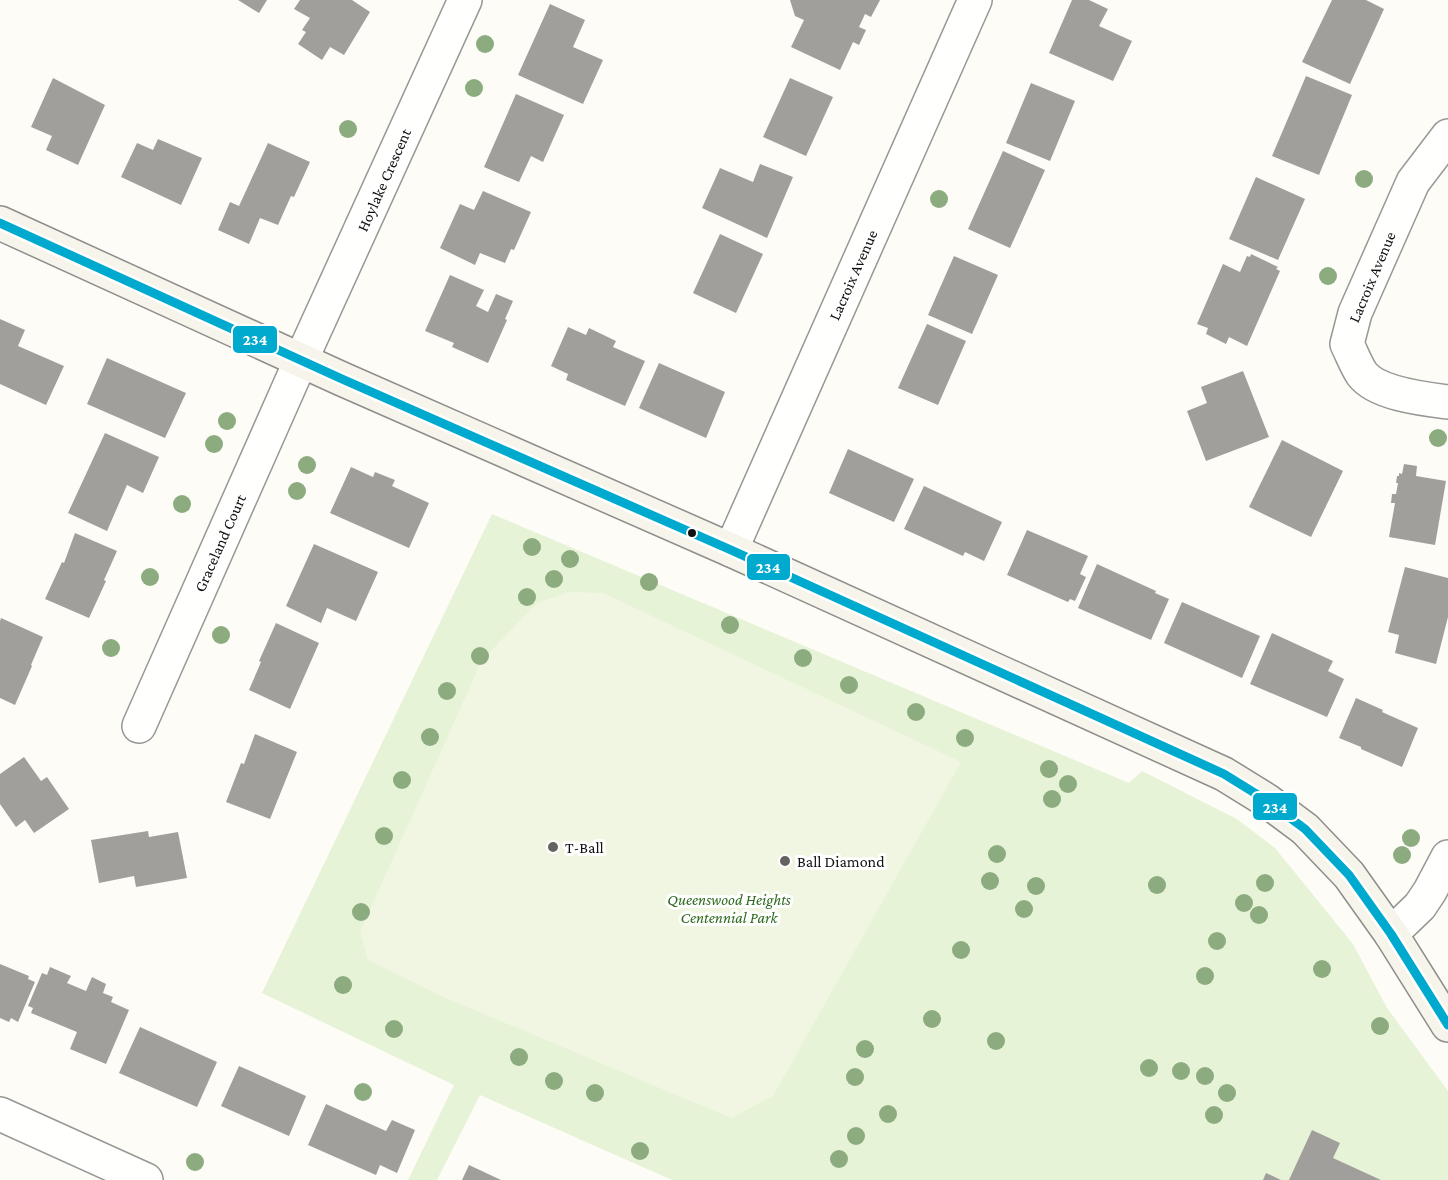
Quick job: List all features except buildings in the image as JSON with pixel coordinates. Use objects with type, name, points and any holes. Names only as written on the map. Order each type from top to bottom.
[{"type":"street","name":"Hoylake Crescent","points":[[301,360],[465,0]]},
{"type":"street","name":"Lacroix Avenue","points":[[731,550],[975,0]]},
{"type":"street","name":"Lacroix Avenue","points":[[1448,136],[1413,182],[1354,313],[1347,344],[1363,376],[1382,389],[1417,398],[1448,402]]},
{"type":"street","points":[[0,223],[301,360],[731,550],[1224,774],[1266,800],[1305,829],[1349,875],[1392,934],[1448,1025]]},
{"type":"street","name":"Graceland Court","points":[[139,726],[301,360]]},
{"type":"street","points":[[1392,934],[1420,906],[1448,857]]},
{"type":"street","points":[[0,1114],[146,1180]]},
{"type":"green space","name":"Queenswood Heights Centennial Park","points":[[492,514],[1129,783],[1142,771],[1237,819],[1275,848],[1353,944],[1387,1008],[1448,1091],[1448,1180],[672,1180],[480,1095],[437,1180],[408,1180],[454,1085],[262,993]]},
{"type":"green space","points":[[570,592],[603,593],[961,762],[773,1096],[731,1118],[439,995],[368,960],[360,932],[482,660],[537,603]]},
{"type":"transit line","name":"234","points":[[0,223],[342,379],[731,550],[1224,774],[1266,800],[1305,829],[1349,875],[1391,934],[1448,1025]]},
{"type":"place","name":"T-Ball","points":[[553,847]]},
{"type":"place","name":"Ball Diamond","points":[[785,861]]}]
